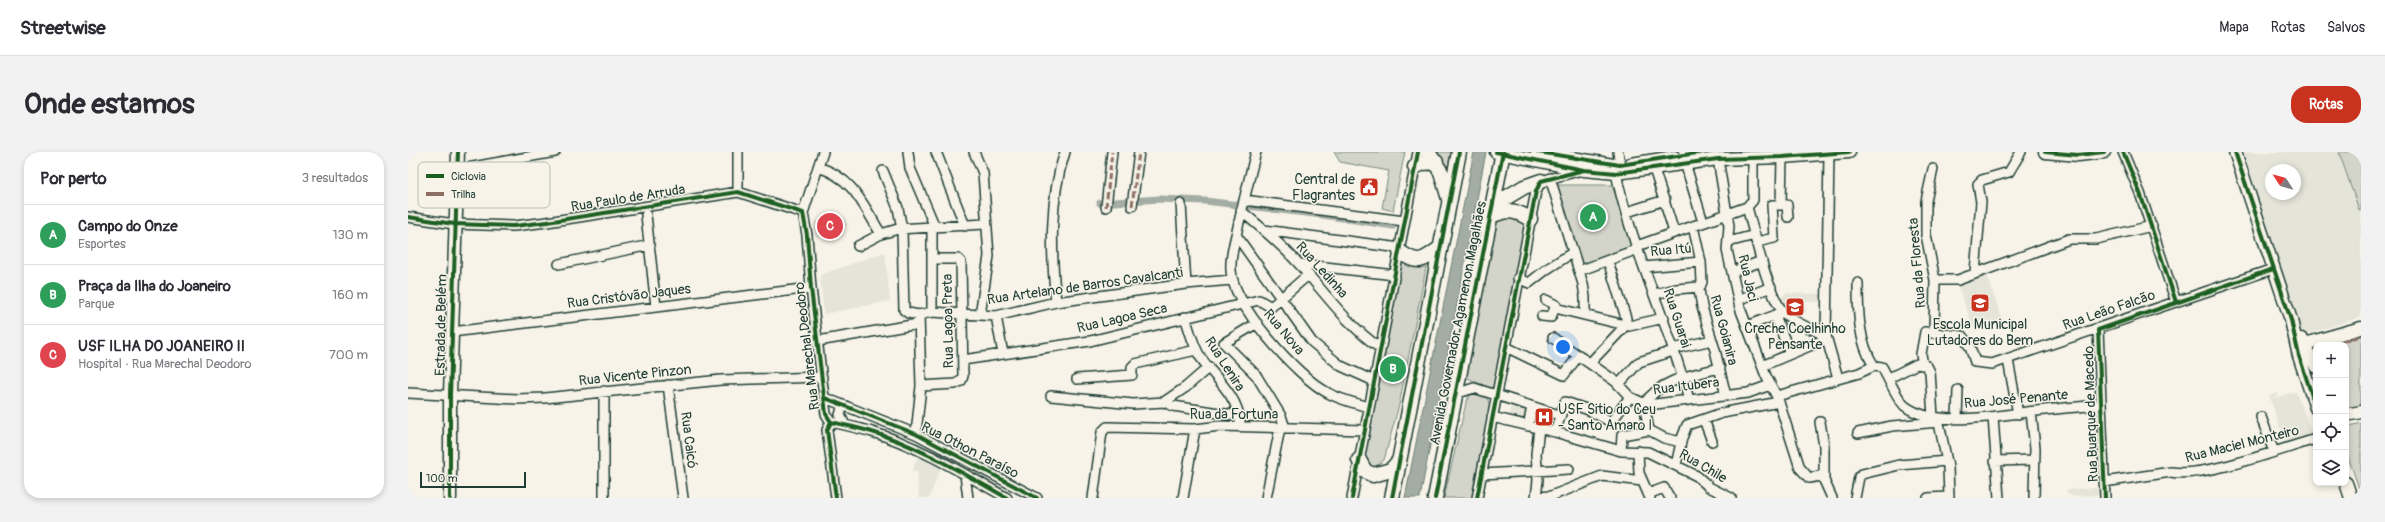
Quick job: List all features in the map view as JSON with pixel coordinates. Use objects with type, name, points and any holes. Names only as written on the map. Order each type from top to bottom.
[{"type":"highway","points":[[1392,498],[1458,152]]},
{"type":"highway","name":"Avenida Governador Agamenon Magalhães","points":[[1435,498],[1501,152]]},
{"type":"highway","points":[[1415,166],[1432,157],[1449,200]]},
{"type":"highway","points":[[1490,211],[1524,187],[1546,179]]},
{"type":"highway","points":[[1490,211],[1498,212],[1513,210],[1530,219]]},
{"type":"highway","points":[[1400,250],[1413,261],[1419,261],[1440,248]]},
{"type":"highway","points":[[1359,460],[1365,471],[1373,476],[1390,470],[1399,462]]},
{"type":"main road","name":"Estrada de Belém","points":[[457,162],[458,152]]},
{"type":"main road","points":[[1501,152],[1584,170],[1654,169],[1718,159],[1849,152]]},
{"type":"main road","points":[[1538,152],[1561,155],[1618,169],[1665,155],[1701,152]]},
{"type":"main road","points":[[2045,152],[2078,155],[2104,152]]},
{"type":"main road","points":[[2235,152],[2291,320],[2299,356],[2313,399]]},
{"type":"main road","name":"Estrada de Belém","points":[[450,498],[450,395],[455,208]]},
{"type":"main road","points":[[2291,320],[2313,361]]},
{"type":"main road","points":[[2305,344],[2361,328]]},
{"type":"main road","points":[[2299,356],[2313,382]]},
{"type":"main road","points":[[2349,414],[2361,412]]},
{"type":"main road","points":[[2347,486],[2351,498]]},
{"type":"street","points":[[500,162],[555,152]]},
{"type":"street","points":[[738,152],[738,192]]},
{"type":"street","points":[[802,213],[823,152]]},
{"type":"street","points":[[936,152],[965,226]]},
{"type":"street","points":[[974,152],[983,173],[985,224],[989,264],[980,315]]},
{"type":"street","points":[[1056,302],[1053,272],[1053,224],[1057,179],[1065,152]]},
{"type":"street","points":[[1106,206],[1112,152]]},
{"type":"street","points":[[1132,205],[1139,152]]},
{"type":"street","name":"Rua Nova","points":[[1256,152],[1231,259],[1232,280],[1245,305],[1257,323],[1290,362],[1312,383],[1335,396],[1368,407]]},
{"type":"street","points":[[1352,498],[1368,407],[1418,152]]},
{"type":"street","name":"Rua Guarai","points":[[1618,152],[1618,169],[1627,212],[1637,248],[1664,318],[1689,400]]},
{"type":"street","points":[[1975,273],[1981,202],[1978,184],[1982,180],[2009,172],[2021,152]]},
{"type":"street","points":[[2123,152],[2152,226],[2176,302]]},
{"type":"street","points":[[907,153],[910,168],[933,227],[932,312]]},
{"type":"street","points":[[1829,154],[1826,337],[1838,378]]},
{"type":"street","points":[[1728,242],[1774,238],[1777,156]]},
{"type":"street","points":[[1579,271],[1608,262],[1674,232],[1727,212],[1747,207],[1753,200],[1753,158]]},
{"type":"street","name":"Rua Jaci","points":[[1718,159],[1729,226],[1727,250],[1738,300],[1762,366],[1778,399],[1800,468],[1809,478],[1820,476],[1824,479]]},
{"type":"street","points":[[1685,163],[1703,222]]},
{"type":"street","points":[[818,167],[839,175],[847,182],[881,234]]},
{"type":"street","points":[[1654,169],[1674,232]]},
{"type":"street","name":"Rua da Floresta","points":[[1919,365],[1921,354],[1930,332],[1935,280],[1926,235],[1926,201],[1933,169]]},
{"type":"street","points":[[1477,498],[1518,278],[1536,191],[1546,179],[1584,170]]},
{"type":"street","points":[[884,171],[898,208],[902,229],[904,310],[919,320],[922,355],[921,386],[916,434]]},
{"type":"street","points":[[1546,179],[1579,271],[1578,282],[1585,297],[1585,315]]},
{"type":"street","name":"Rua Paulo de Arruda","points":[[408,218],[454,224],[514,226],[738,192],[802,213]]},
{"type":"street","points":[[1627,212],[1665,200]]},
{"type":"street","points":[[1182,204],[1186,284]]},
{"type":"street","points":[[1243,205],[1404,221]]},
{"type":"street","name":"Rua Ledinha","points":[[1243,205],[1264,230],[1299,264],[1359,332],[1380,348]]},
{"type":"street","points":[[1776,205],[1787,205],[1788,217]]},
{"type":"street","points":[[1747,207],[1790,354]]},
{"type":"street","name":"Rua Marechal Deodoro","points":[[802,213],[807,235],[810,288],[818,341],[826,414],[831,422],[827,430],[836,498]]},
{"type":"street","points":[[646,215],[656,307]]},
{"type":"street","points":[[858,246],[881,234],[902,229],[985,224]]},
{"type":"street","name":"Rua Goianira","points":[[1693,226],[1701,262],[1702,282],[1699,287],[1702,307],[1733,411]]},
{"type":"street","points":[[1935,280],[1958,280],[2069,239],[2096,239],[2152,226]]},
{"type":"street","points":[[1264,230],[1400,250]]},
{"type":"street","name":"Rua Nova","points":[[1236,235],[1302,330],[1325,354],[1341,366],[1374,382]]},
{"type":"street","points":[[559,264],[650,245]]},
{"type":"street","points":[[1518,278],[1529,283],[1547,268],[1572,253]]},
{"type":"street","name":"Rua Lagoa Preta","points":[[921,386],[955,384],[961,381],[963,376],[960,260],[932,259]]},
{"type":"street","points":[[1732,272],[1762,261]]},
{"type":"street","points":[[1608,262],[1626,318],[1626,326]]},
{"type":"street","name":"Rua Itú","points":[[1644,267],[1701,262]]},
{"type":"street","points":[[1299,264],[1395,275]]},
{"type":"street","name":"Rua Leão Falcão","points":[[1930,332],[1962,336],[1970,347],[1976,363],[1992,364],[2098,330],[2273,269]]},
{"type":"street","points":[[1281,298],[1308,275]]},
{"type":"street","name":"Rua Artelano de Barros Cavalcanti","points":[[818,341],[919,320],[932,312],[996,316],[1056,302],[1186,284],[1232,280]]},
{"type":"street","points":[[1858,283],[1859,324],[1869,358],[1874,366]]},
{"type":"street","points":[[1655,294],[1676,289],[1699,287]]},
{"type":"street","points":[[1738,300],[1771,287]]},
{"type":"street","name":"Rua Cristóvão Jaques","points":[[452,332],[810,288]]},
{"type":"street","name":"Rua Lagoa Seca","points":[[963,360],[1090,341],[1186,317],[1245,305],[1259,300],[1271,307],[1281,298]]},
{"type":"street","points":[[1542,316],[1551,318],[1555,308],[1556,303],[1546,300]]},
{"type":"street","points":[[1555,308],[1626,326],[1632,326],[1664,318]]},
{"type":"street","points":[[1747,326],[1779,313],[1826,337]]},
{"type":"street","points":[[996,316],[1003,354]]},
{"type":"street","name":"Rua Lenira","points":[[1186,317],[1196,350],[1228,391],[1239,416],[1240,427]]},
{"type":"street","name":"Rua Lenira","points":[[1257,323],[1224,344],[1256,375],[1281,416],[1282,428]]},
{"type":"street","points":[[1590,363],[1614,335],[1626,326]]},
{"type":"street","name":"Rua Buarque de Macedo","points":[[2098,330],[2105,498]]},
{"type":"street","points":[[1762,366],[1826,337]]},
{"type":"street","points":[[1553,338],[1619,384],[1630,397],[1612,422],[1582,407],[1565,402],[1559,415],[1555,432]]},
{"type":"street","points":[[1619,384],[1639,362],[1673,350],[1712,340]]},
{"type":"street","points":[[1506,347],[1564,375],[1579,355]]},
{"type":"street","points":[[1077,379],[1127,376],[1133,374],[1132,368],[1135,364],[1196,350]]},
{"type":"street","points":[[2008,360],[2018,414]]},
{"type":"street","points":[[1889,378],[1919,365],[1926,366],[1930,372],[1937,419],[1947,461],[1949,497],[1928,498]]},
{"type":"street","points":[[1676,465],[1686,426],[1778,399],[1838,378],[1859,373],[1874,366],[1882,367],[1904,405],[1937,419]]},
{"type":"street","points":[[1164,402],[1186,388],[1209,367]]},
{"type":"street","points":[[1649,430],[1644,404],[1658,387],[1682,378],[1720,368]]},
{"type":"street","name":"Rua Vicente Pinzon","points":[[408,393],[518,399],[559,397],[604,391],[721,380],[822,377]]},
{"type":"street","name":"Rua Caicó","points":[[668,385],[683,498]]},
{"type":"street","name":"Rua Itubera","points":[[1630,397],[1644,404],[1650,405],[1748,393],[1770,385]]},
{"type":"street","points":[[1455,394],[1474,388],[1497,394],[1559,415]]},
{"type":"street","points":[[1957,418],[1958,390]]},
{"type":"street","points":[[604,391],[604,498]]},
{"type":"street","points":[[1051,396],[1133,404],[1164,402],[1173,406],[1239,416]]},
{"type":"street","name":"Rua Othon Paraíso","points":[[825,398],[916,434],[1037,498]]},
{"type":"street","name":"Rua José Penante","points":[[1858,433],[1937,419],[1993,417],[2100,405]]},
{"type":"street","points":[[845,425],[840,415],[842,408],[846,406]]},
{"type":"street","points":[[1528,426],[1532,407]]},
{"type":"street","points":[[2031,412],[2035,443],[2034,498]]},
{"type":"street","name":"Rua Chile","points":[[1492,417],[1555,432],[1621,451],[1648,452],[1697,476],[1709,487],[1731,498]]},
{"type":"street","points":[[1993,417],[1995,461],[1999,498]]},
{"type":"street","points":[[2261,417],[2274,452]]},
{"type":"street","points":[[1704,420],[1712,441]]},
{"type":"street","name":"Rua Othon Paraíso","points":[[831,422],[873,432],[898,442],[966,474],[1007,498]]},
{"type":"street","points":[[1820,422],[1824,446],[1824,479],[1832,498]]},
{"type":"street","name":"Rua da Fortuna","points":[[1093,498],[1104,428],[1240,427],[1364,430]]},
{"type":"street","points":[[1183,498],[1195,428]]},
{"type":"street","points":[[1266,498],[1282,428]]},
{"type":"street","points":[[1539,428],[1536,454],[1536,498],[1551,496],[1602,476],[1642,481]]},
{"type":"street","points":[[1621,451],[1622,435],[1649,430],[1664,438],[1681,442]]},
{"type":"street","name":"Rua Maciel Monteiro","points":[[2104,482],[2171,472],[2186,473],[2274,452],[2313,440]]},
{"type":"street","points":[[1638,452],[1638,468],[1649,497],[1664,488],[1670,498]]},
{"type":"street","points":[[1995,461],[2034,460]]},
{"type":"street","points":[[1855,498],[1862,474],[1899,465],[1947,461]]},
{"type":"street","points":[[1482,474],[1503,474],[1537,470],[1569,469]]},
{"type":"street","points":[[966,474],[968,498]]},
{"type":"shaded area","points":[[1334,152],[1405,152],[1393,211],[1382,208],[1389,171],[1340,162]]},
{"type":"shaded area","points":[[1433,152],[1451,152],[1447,173]]},
{"type":"shaded area","points":[[1474,152],[1486,152],[1420,498],[1405,498]]},
{"type":"shaded area","points":[[2240,152],[2361,152],[2361,317],[2302,336],[2277,273]]},
{"type":"shaded area","points":[[2339,152],[2361,152],[2361,209],[2359,210]]},
{"type":"shaded area","points":[[1554,185],[1612,185],[1633,248],[1579,268]]},
{"type":"shaded area","points":[[1498,212],[1527,222],[1494,390],[1461,375]]},
{"type":"shaded area","points":[[843,217],[848,225],[843,228],[843,232],[815,237],[814,222]]},
{"type":"shaded area","points":[[885,252],[890,301],[824,314],[820,275]]},
{"type":"shaded area","points":[[1402,259],[1427,263],[1399,405],[1384,460],[1374,468],[1367,466],[1364,456]]},
{"type":"shaded area","name":"Escola Municipal Lutadores do Bem","points":[[1986,272],[2003,322],[1975,332],[1957,284]]},
{"type":"shaded area","name":"Creche Coelhinho Pensante","points":[[1785,293],[1824,294],[1824,302],[1805,302],[1806,312],[1791,313],[1787,311],[1780,298],[1785,295]]},
{"type":"shaded area","points":[[2361,331],[2361,408],[2349,406],[2349,342],[2330,342]]},
{"type":"shaded area","points":[[2296,391],[2312,434],[2286,444],[2269,396],[2278,393],[2278,396],[2272,399]]},
{"type":"shaded area","points":[[1476,393],[1486,396],[1490,405],[1472,498],[1444,498],[1466,403],[1469,396]]},
{"type":"shaded area","points":[[1512,401],[1529,407],[1526,422],[1508,418]]},
{"type":"shaded area","name":"USF Sitio do Ceu - Santo Amaro I","points":[[1534,411],[1556,415],[1554,424],[1532,420]]},
{"type":"shaded area","points":[[2361,423],[2361,494],[2349,460],[2349,426]]},
{"type":"shaded area","points":[[918,456],[941,468],[929,498],[919,498],[917,472],[912,471]]},
{"type":"shaded area","points":[[2102,488],[2102,495],[2072,496],[2067,493],[2067,489]]},
{"type":"waterway","points":[[1100,203],[1159,199],[1205,201],[1323,215],[1393,226]]},
{"type":"marked path","points":[[1106,207],[1112,152]]},
{"type":"marked path","points":[[1132,206],[1139,152]]},
{"type":"marked path","points":[[2338,342],[2361,336]]},
{"type":"cycle path","points":[[458,152],[458,162]]},
{"type":"cycle path","points":[[1352,498],[1418,152]]},
{"type":"cycle path","points":[[1392,498],[1459,152]]},
{"type":"cycle path","points":[[1496,152],[1584,170],[1616,173],[1718,159],[1782,157],[1849,152]]},
{"type":"cycle path","points":[[1435,498],[1503,152]]},
{"type":"cycle path","points":[[1538,152],[1620,165],[1703,152]]},
{"type":"cycle path","points":[[2045,152],[2078,155],[2104,152]]},
{"type":"cycle path","points":[[2123,152],[2140,193],[2176,302]]},
{"type":"cycle path","points":[[2235,152],[2291,320],[2299,356],[2313,399]]},
{"type":"cycle path","points":[[1477,498],[1536,191],[1541,181],[1584,170]]},
{"type":"cycle path","points":[[408,217],[454,224],[514,226],[738,192],[803,213],[807,235],[811,288],[826,414],[831,422]]},
{"type":"cycle path","points":[[450,498],[450,395],[456,208]]},
{"type":"cycle path","points":[[2105,498],[2098,330],[2273,269]]},
{"type":"cycle path","points":[[825,398],[916,434],[1037,498]]},
{"type":"cycle path","points":[[831,422],[872,432],[906,445],[941,461],[1007,498]]},
{"type":"cycle path","points":[[831,422],[827,430],[836,498]]},
{"type":"place","name":"Central de Flagrantes","points":[[1369,187]]},
{"type":"place","name":"Campo do Onze","points":[[1593,217]]},
{"type":"place","name":"USF ILHA DO JOANEIRO II","points":[[830,226]]},
{"type":"place","name":"Escola Municipal Lutadores do Bem","points":[[1980,303]]},
{"type":"place","name":"Creche Coelhinho Pensante","points":[[1795,307]]},
{"type":"place","name":"Praça da Ilha do Joaneiro","points":[[1393,369]]},
{"type":"place","name":"USF Sitio do Ceu - Santo Amaro I","points":[[1544,417]]}]
